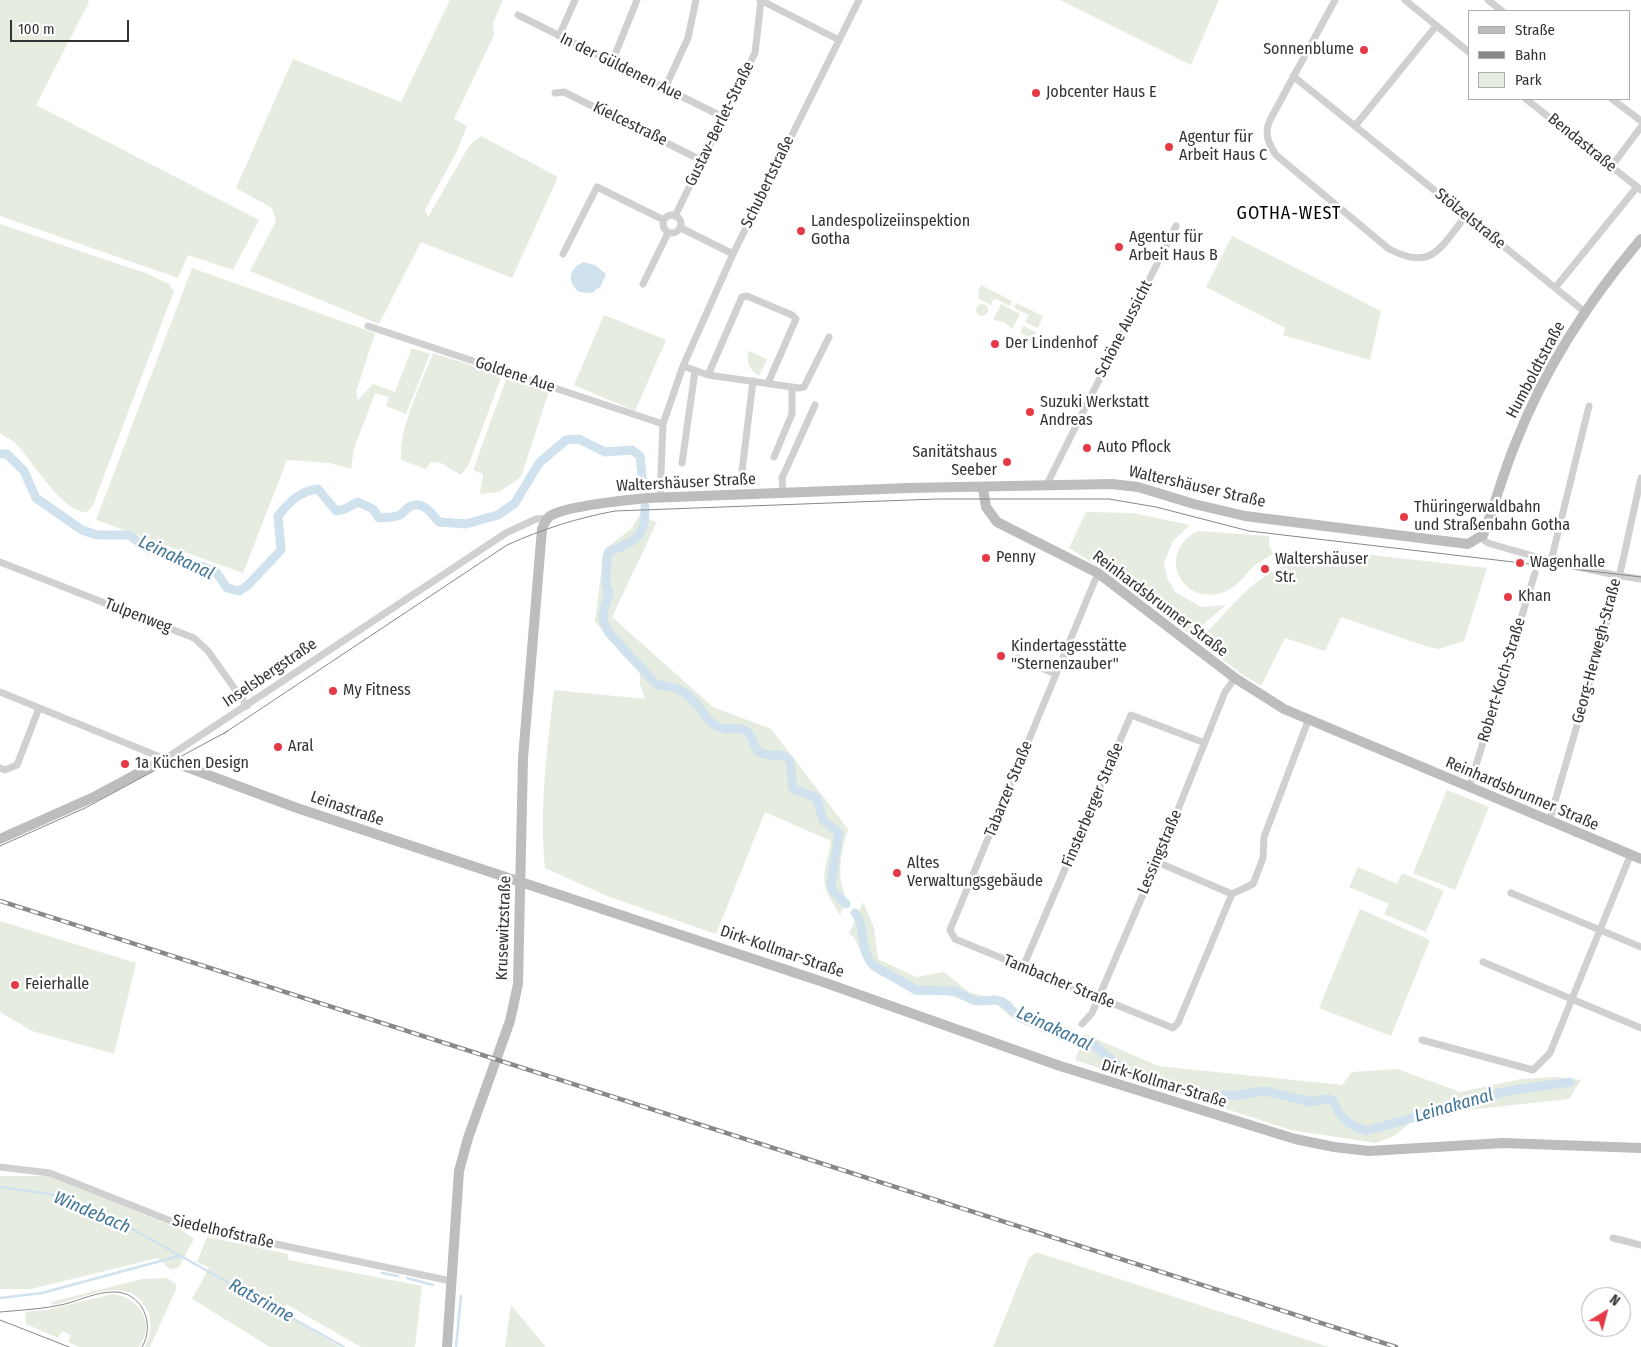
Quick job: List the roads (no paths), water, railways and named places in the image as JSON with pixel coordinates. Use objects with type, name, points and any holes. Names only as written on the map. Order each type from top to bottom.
[{"type":"street","points":[[559,36],[575,0]]},
{"type":"street","points":[[612,62],[636,0]]},
{"type":"street","points":[[664,88],[688,38],[696,0]]},
{"type":"street","points":[[761,0],[839,40]]},
{"type":"street","name":"Gustav-Berlet-Straße","points":[[675,216],[704,161],[755,54],[761,0]]},
{"type":"street","name":"Schubertstraße","points":[[660,497],[663,424],[683,366],[733,254],[859,0]]},
{"type":"street","points":[[1335,0],[1268,124],[1268,143],[1276,155],[1389,249],[1406,258],[1420,260],[1432,256],[1466,216]]},
{"type":"street","points":[[1405,0],[1468,52]]},
{"type":"street","points":[[1488,0],[1501,10]]},
{"type":"street","name":"In der Güldenen Aue","points":[[518,16],[725,118]]},
{"type":"street","points":[[1355,126],[1436,26]]},
{"type":"street","name":"Stölzelstraße","points":[[1293,76],[1585,312]]},
{"type":"street","name":"Kielcestraße","points":[[555,93],[564,92],[704,161]]},
{"type":"street","name":"Bendastraße","points":[[1527,100],[1639,188],[1555,288]]},
{"type":"street","points":[[1613,100],[1641,122]]},
{"type":"street","points":[[1611,167],[1641,127]]},
{"type":"street","points":[[563,254],[597,187],[664,220]]},
{"type":"street","points":[[669,216],[675,216],[681,222],[681,228],[674,234],[668,233],[664,228],[664,220],[669,216]]},
{"type":"street","name":"Schöne Aussicht","points":[[1046,486],[1176,226]]},
{"type":"street","points":[[681,228],[733,254]]},
{"type":"street","points":[[643,284],[668,233]]},
{"type":"street","name":"Humboldtstraße","points":[[1483,534],[1516,442],[1547,378],[1585,312],[1613,273],[1641,239]]},
{"type":"street","points":[[708,375],[742,297],[747,296],[792,315],[796,319],[768,384]]},
{"type":"street","name":"Goldene Aue","points":[[368,326],[663,424]]},
{"type":"street","points":[[683,366],[708,375],[804,387],[829,337]]},
{"type":"street","points":[[682,463],[695,371]]},
{"type":"street","points":[[742,471],[752,381]]},
{"type":"street","points":[[774,457],[792,414],[792,387]]},
{"type":"street","points":[[783,493],[782,478],[815,406]]},
{"type":"street","points":[[1551,561],[1589,406]]},
{"type":"street","name":"Georg-Herwegh-Straße","points":[[1548,822],[1618,587],[1618,576],[1641,478]]},
{"type":"street","name":"Waltershäuser Straße","points":[[547,518],[562,512],[613,501],[660,497],[1122,485],[1138,487],[1222,512],[1247,516],[1462,544],[1483,534]]},
{"type":"street","name":"Reinhardsbrunner Straße","points":[[983,488],[986,507],[998,522],[1098,573],[1235,678],[1284,709],[1308,721],[1641,860]]},
{"type":"street","name":"Inselsbergstraße","points":[[0,839],[96,796],[164,759],[247,706],[506,533],[536,520],[547,518]]},
{"type":"street","name":"Krusewitzstraße","points":[[447,1347],[457,1187],[463,1156],[510,1021],[516,998],[521,881],[523,758],[542,529],[547,518]]},
{"type":"street","points":[[1483,534],[1488,543],[1551,561],[1618,576],[1641,579]]},
{"type":"street","name":"Tulpenweg","points":[[0,562],[194,638],[208,650],[247,706]]},
{"type":"street","name":"Tabarzer Straße","points":[[950,930],[1098,573]]},
{"type":"street","name":"Robert-Koch-Straße","points":[[1469,788],[1535,573]]},
{"type":"street","points":[[1017,658],[1056,674]]},
{"type":"street","name":"Lessingstraße","points":[[1082,1024],[1092,1013],[1157,862],[1225,692],[1235,678]]},
{"type":"street","points":[[0,692],[164,759]]},
{"type":"street","points":[[0,768],[5,770],[17,765],[39,708]]},
{"type":"street","name":"Finsterberger Straße","points":[[1023,967],[1132,714],[1205,743]]},
{"type":"street","points":[[1157,862],[1232,894],[1253,884],[1263,858],[1264,837],[1308,721]]},
{"type":"street","name":"Leinastraße","points":[[164,759],[305,810],[521,881]]},
{"type":"street","points":[[1422,1040],[1533,1070],[1550,1053],[1630,856]]},
{"type":"street","name":"Dirk-Kollmar-Straße","points":[[521,881],[817,980],[1063,1068],[1295,1139],[1334,1147],[1369,1151],[1487,1144],[1641,1148]]},
{"type":"street","points":[[1511,893],[1641,947]]},
{"type":"street","name":"Tambacher Straße","points":[[950,930],[955,939],[1173,1028],[1178,1023],[1232,894]]},
{"type":"street","points":[[1483,962],[1641,1028]]},
{"type":"street","name":"Siedelhofstraße","points":[[0,1167],[50,1173],[176,1223],[451,1281]]},
{"type":"street","points":[[1613,1238],[1641,1244]]},
{"type":"water","points":[[584,262],[595,265],[606,274],[601,286],[592,293],[579,292],[572,284],[572,271]]},
{"type":"waterway","name":"Leinakanal","points":[[0,454],[7,454],[24,471],[36,498],[82,530],[97,535],[129,535],[148,549],[166,553],[216,572],[227,588],[239,591],[248,585],[281,550],[278,516],[295,498],[312,490],[318,489],[336,511],[345,509],[358,502],[373,509],[379,518],[395,517],[409,507],[418,505],[426,508],[439,522],[466,524],[498,515],[515,503],[539,463],[566,440],[579,439],[605,452],[632,450],[640,456],[643,486]]},
{"type":"waterway","name":"Leinakanal","points":[[645,506],[644,524],[638,536],[627,544],[610,551],[607,556],[606,584],[609,593],[603,612],[604,623],[609,633],[655,683],[680,690],[696,703],[707,719],[715,725],[725,729],[744,730],[750,734],[758,751],[765,755],[778,755],[790,760],[793,789],[817,798],[823,820],[839,833],[831,884],[833,891],[846,904]]},
{"type":"waterway","name":"Leinakanal","points":[[855,913],[861,924],[866,952],[874,966],[916,990],[955,991],[975,1001],[996,1000],[1003,1002],[1018,1016],[1071,1038],[1094,1045],[1124,1071],[1207,1095],[1239,1095],[1265,1091],[1311,1102],[1328,1099],[1333,1101],[1339,1113],[1350,1124],[1366,1131],[1507,1091],[1570,1082]]},
{"type":"waterway","name":"Ratsrinne","points":[[0,1187],[56,1195],[116,1220],[344,1347]]},
{"type":"waterway","points":[[0,1298],[42,1293],[179,1256]]},
{"type":"waterway","points":[[382,1273],[398,1276]]},
{"type":"waterway","points":[[407,1278],[433,1285]]},
{"type":"waterway","points":[[456,1347],[461,1296]]},
{"type":"tram line","points":[[223,734],[507,545],[560,525],[615,511],[937,499],[1109,499],[1156,507],[1249,531],[1641,577]]},
{"type":"tram line","points":[[0,846],[85,808],[228,731]]},
{"type":"tram line","points":[[0,1312],[57,1306],[107,1292],[123,1293],[132,1297],[144,1310],[147,1319],[147,1329],[142,1347]]},
{"type":"tram line","points":[[0,1320],[69,1347]]},
{"type":"railway","points":[[0,901],[1396,1347]]},
{"type":"place","name":"Sonnenblume","points":[[1364,50]]},
{"type":"place","name":"Jobcenter Haus E","points":[[1036,93]]},
{"type":"place","name":"Agentur für Arbeit Haus C","points":[[1169,147]]},
{"type":"place","name":"Landespolizeiinspektion Gotha","points":[[801,231]]},
{"type":"place","name":"Agentur für Arbeit Haus B","points":[[1119,247]]},
{"type":"place","name":"Der Lindenhof","points":[[995,344]]},
{"type":"place","name":"Suzuki Werkstatt Andreas","points":[[1030,412]]},
{"type":"place","name":"Auto Pflock","points":[[1087,448]]},
{"type":"place","name":"Sanitätshaus Seeber","points":[[1007,462]]},
{"type":"place","name":"Thüringerwaldbahn und Straßenbahn Gotha","points":[[1404,517]]},
{"type":"place","name":"Penny","points":[[986,558]]},
{"type":"place","name":"Wagenhalle","points":[[1520,563]]},
{"type":"place","name":"Waltershäuser Str.","points":[[1265,569]]},
{"type":"place","name":"Khan","points":[[1508,597]]},
{"type":"place","name":"Kindertagesstätte \"Sternenzauber\"","points":[[1001,656]]},
{"type":"place","name":"My Fitness","points":[[333,691]]},
{"type":"place","name":"Aral","points":[[278,747]]},
{"type":"place","name":"1a Küchen Design","points":[[125,764]]},
{"type":"place","name":"Altes Verwaltungsgebäude","points":[[897,873]]},
{"type":"place","name":"Feierhalle","points":[[15,985]]},
{"type":"district","name":"GOTHA-WEST","points":[[1289,214]]},
{"type":"water label","name":"Windebach","points":[[92,1213]]}]
